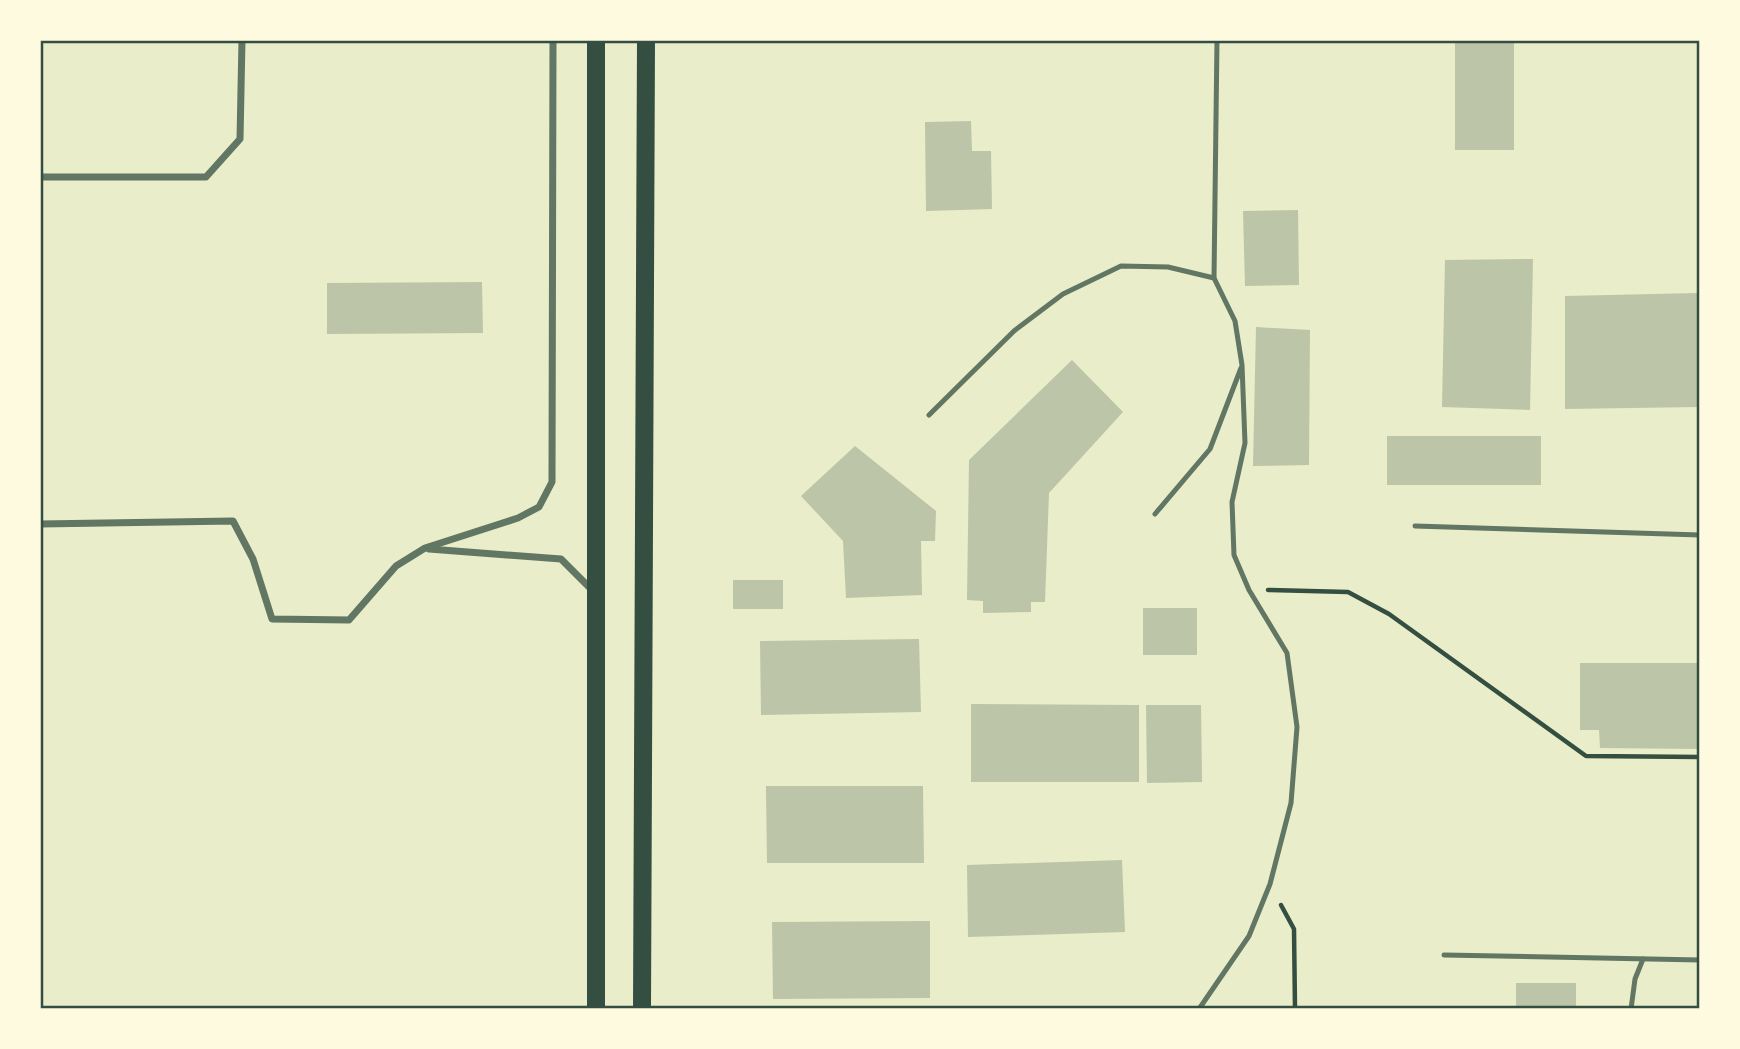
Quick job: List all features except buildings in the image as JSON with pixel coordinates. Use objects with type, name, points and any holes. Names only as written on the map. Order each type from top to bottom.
[{"type":"main road","points":[[596,40],[596,1009]]},
{"type":"main road","points":[[642,1009],[646,40]]},
{"type":"street","points":[[40,177],[206,177],[240,139],[242,40]]},
{"type":"street","points":[[40,524],[233,521],[253,559],[272,619],[349,620],[396,566],[425,548],[518,518],[539,507],[552,482],[553,40]]},
{"type":"street","points":[[425,548],[561,559],[594,592]]},
{"type":"lane","points":[[1199,1009],[1249,936],[1270,884],[1291,803],[1297,727],[1287,653],[1249,590],[1234,555],[1232,502],[1245,443],[1242,365],[1234,321],[1214,278],[1217,40]]},
{"type":"lane","points":[[929,415],[1014,331],[1063,294],[1121,266],[1168,267],[1214,278]]},
{"type":"lane","points":[[1156,514],[1210,449],[1242,365]]},
{"type":"lane","points":[[1415,526],[1700,535]]},
{"type":"lane","points":[[1444,955],[1700,960]]},
{"type":"lane","points":[[1631,1009],[1635,979],[1643,959]]},
{"type":"path","points":[[1249,590],[1348,592],[1389,614],[1586,756],[1700,757]]},
{"type":"path","points":[[1270,884],[1294,929],[1295,1009]]}]
